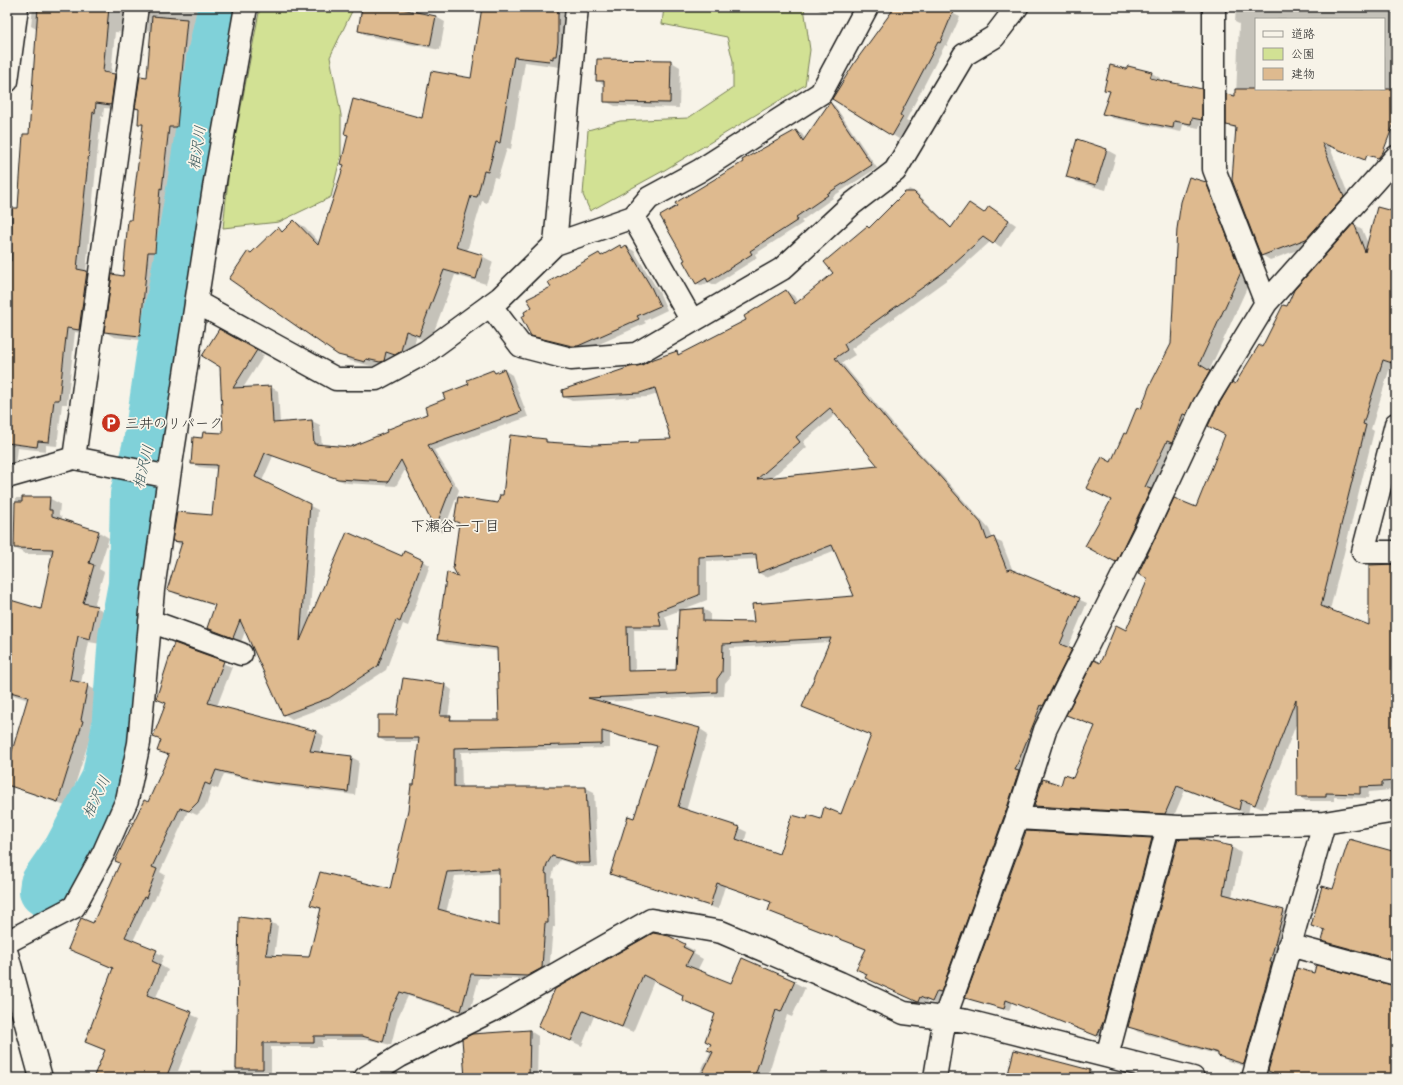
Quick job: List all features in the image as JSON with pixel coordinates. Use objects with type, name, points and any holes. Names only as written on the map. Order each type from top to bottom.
[{"type":"street","points":[[7,81],[17,7]]},
{"type":"street","points":[[74,458],[138,7]]},
{"type":"street","points":[[7,942],[74,907],[104,852],[124,806],[139,743],[150,621],[168,484],[216,175],[246,7]]},
{"type":"street","points":[[555,244],[577,7]]},
{"type":"street","points":[[196,302],[336,379],[376,379],[426,352],[500,298],[555,244],[633,217],[649,198],[699,172],[821,93],[867,7]]},
{"type":"street","points":[[490,305],[521,346],[571,359],[636,354],[782,269],[852,204],[895,172],[964,55],[994,37],[1017,7]]},
{"type":"street","points":[[1214,7],[1214,169],[1266,303]]},
{"type":"street","points":[[935,1078],[945,1017],[1017,818],[1051,715],[1147,527],[1204,405],[1266,303],[1396,157]]},
{"type":"street","points":[[633,217],[692,321]]},
{"type":"street","points":[[1395,429],[1363,552],[1396,552]]},
{"type":"street","points":[[7,477],[74,458],[160,475]]},
{"type":"street","points":[[150,621],[241,654]]},
{"type":"street","points":[[1017,818],[1168,827],[1324,823],[1396,811]]},
{"type":"street","points":[[1374,815],[1396,821]]},
{"type":"street","points":[[1253,1078],[1324,823]]},
{"type":"street","points":[[1107,1056],[1168,827]]},
{"type":"street","points":[[365,1078],[400,1056],[493,1010],[651,920],[721,932],[840,983],[904,1013],[945,1017],[1193,1078]]},
{"type":"street","points":[[1289,945],[1396,974]]},
{"type":"street","points":[[10,964],[41,1078]]},
{"type":"green space","points":[[260,7],[354,7],[330,57],[341,115],[341,155],[331,197],[279,222],[223,228],[229,170]]},
{"type":"green space","points":[[664,7],[804,7],[810,50],[805,85],[663,171],[590,211],[583,195],[588,130],[620,121],[688,118],[733,88],[733,61],[727,37],[662,24]]},
{"type":"building","points":[[38,7],[109,7],[103,72],[115,74],[111,105],[96,103],[95,113],[93,112],[77,269],[87,271],[79,330],[67,328],[59,400],[54,400],[49,442],[38,441],[37,447],[7,443],[7,260],[11,261],[12,208],[18,208],[23,134],[29,134]]},
{"type":"building","points":[[362,7],[392,7],[436,16],[430,46],[358,31]]},
{"type":"building","points":[[482,7],[558,7],[558,42],[556,56],[553,56],[553,59],[550,58],[549,61],[514,57],[500,143],[496,142],[488,172],[484,171],[477,197],[471,196],[456,247],[483,255],[476,279],[444,270],[419,336],[406,331],[401,351],[395,355],[386,352],[384,361],[380,362],[366,359],[365,362],[338,355],[229,279],[248,251],[251,253],[278,227],[282,232],[294,220],[318,245],[344,165],[341,164],[348,135],[344,134],[353,99],[422,118],[431,71],[471,78]]},
{"type":"building","points":[[895,7],[955,7],[940,43],[938,42],[900,115],[903,117],[892,136],[832,99],[855,62]]},
{"type":"building","points":[[152,16],[187,19],[177,127],[169,127],[162,189],[160,188],[155,252],[148,252],[140,336],[104,332],[112,274],[123,276],[128,220],[131,220],[143,124],[138,124],[139,109],[135,108],[140,76],[147,77]]},
{"type":"building","points":[[597,59],[671,60],[670,103],[604,102],[604,81],[596,81]]},
{"type":"building","points":[[1110,65],[1126,69],[1128,66],[1152,72],[1150,78],[1202,89],[1202,120],[1192,118],[1191,124],[1174,121],[1173,128],[1102,114],[1110,91],[1104,90]]},
{"type":"building","points":[[1235,89],[1396,89],[1396,118],[1383,152],[1378,158],[1367,155],[1365,160],[1322,143],[1344,197],[1306,239],[1261,256],[1232,180],[1236,127],[1226,125],[1226,94],[1235,96]]},
{"type":"building","points":[[830,102],[872,165],[827,194],[828,195],[796,217],[798,220],[750,251],[752,254],[708,282],[706,278],[696,284],[683,261],[685,260],[660,216],[677,206],[675,203],[743,162],[742,160],[796,130],[803,141]]},
{"type":"building","points":[[1077,139],[1107,149],[1096,185],[1066,177]]},
{"type":"building","points":[[1189,177],[1206,182],[1241,272],[1199,364],[1210,371],[1186,415],[1183,414],[1172,443],[1167,441],[1145,487],[1151,489],[1116,562],[1085,546],[1111,500],[1086,488],[1102,457],[1111,462],[1124,433],[1126,434],[1137,407],[1141,409],[1149,387],[1171,344],[1177,229],[1181,202]]},
{"type":"building","points":[[905,192],[914,192],[951,228],[969,203],[984,213],[989,206],[1009,220],[993,244],[983,237],[944,272],[844,344],[847,350],[835,358],[890,424],[936,472],[981,523],[987,540],[994,537],[1007,570],[1010,569],[1080,598],[1060,644],[1072,649],[1043,706],[1041,705],[1015,770],[1019,771],[1005,814],[941,992],[937,991],[932,1002],[920,997],[918,1002],[865,978],[867,974],[856,969],[866,949],[768,911],[771,902],[717,883],[710,906],[610,874],[628,816],[634,818],[657,746],[602,731],[602,744],[454,748],[454,787],[586,787],[590,863],[575,863],[552,856],[547,864],[545,873],[547,874],[548,923],[545,923],[542,968],[527,976],[471,974],[461,1011],[400,992],[390,1012],[383,1042],[362,1036],[314,1036],[314,1043],[263,1043],[263,1069],[236,1069],[239,917],[271,921],[266,955],[309,957],[321,908],[310,905],[320,872],[390,889],[408,810],[411,785],[414,785],[419,738],[378,738],[378,715],[397,715],[403,678],[445,684],[440,716],[451,716],[450,720],[499,720],[497,648],[437,640],[447,572],[458,577],[453,568],[459,523],[454,521],[458,497],[498,503],[500,495],[503,495],[510,435],[546,439],[546,442],[594,445],[639,443],[639,440],[671,439],[655,388],[640,393],[563,397],[562,390],[630,367],[642,365],[651,360],[677,351],[678,355],[746,320],[744,316],[786,290],[795,304],[833,273],[824,262],[867,226],[869,228]],"holes":[[[830,408],[878,466],[757,479],[800,442],[796,437]],[[832,545],[854,596],[752,604],[754,622],[703,621],[703,608],[679,610],[676,670],[628,671],[627,626],[661,626],[658,611],[699,595],[699,557],[756,554],[758,573]],[[831,638],[802,707],[871,735],[841,814],[824,807],[821,819],[808,815],[807,819],[792,815],[779,854],[736,839],[740,827],[678,807],[700,728],[588,698],[717,692],[717,679],[722,672],[723,644]],[[499,869],[499,926],[438,909],[447,872]]]},
{"type":"building","points":[[1377,207],[1396,212],[1396,349],[1392,363],[1383,360],[1363,424],[1366,425],[1321,606],[1369,625],[1369,565],[1396,564],[1396,734],[1393,734],[1396,781],[1382,782],[1382,786],[1360,787],[1360,794],[1326,793],[1326,797],[1297,797],[1296,699],[1255,805],[1241,800],[1239,810],[1177,786],[1165,814],[1034,806],[1043,779],[1061,785],[1064,775],[1073,778],[1095,726],[1066,715],[1094,660],[1100,663],[1116,625],[1126,630],[1148,579],[1138,574],[1174,498],[1196,507],[1225,435],[1208,426],[1215,411],[1232,382],[1235,384],[1259,345],[1262,347],[1283,305],[1287,306],[1294,290],[1354,223],[1365,252]]},
{"type":"building","points":[[620,245],[622,248],[626,245],[651,287],[660,306],[637,316],[639,319],[578,346],[572,346],[531,336],[521,317],[525,315],[524,312],[532,307],[527,299],[551,287],[548,282],[599,253],[601,256]]},
{"type":"building","points":[[219,329],[257,350],[233,388],[271,386],[273,423],[312,420],[314,444],[350,447],[387,432],[386,430],[427,414],[425,407],[445,399],[443,394],[469,384],[467,380],[493,370],[495,373],[504,369],[521,412],[428,445],[452,485],[435,529],[401,460],[388,482],[338,479],[265,453],[255,477],[310,504],[300,641],[347,532],[402,556],[404,551],[423,560],[400,622],[396,620],[378,666],[329,698],[283,715],[240,620],[233,638],[207,628],[215,605],[167,590],[182,542],[172,541],[177,512],[212,515],[217,465],[191,464],[193,437],[202,438],[203,432],[223,433],[220,367],[202,356]]},
{"type":"building","points":[[22,497],[50,497],[49,510],[52,510],[52,516],[99,531],[89,563],[94,565],[83,603],[97,606],[90,639],[78,636],[70,680],[88,684],[81,720],[83,721],[58,802],[7,785],[7,768],[28,697],[7,691],[7,599],[41,609],[53,549],[14,548],[15,502],[22,502]]},
{"type":"building","points":[[174,643],[224,661],[208,703],[316,731],[310,751],[352,756],[348,792],[265,782],[216,770],[210,785],[205,783],[198,802],[189,811],[180,808],[152,867],[157,869],[146,898],[144,897],[125,937],[157,950],[152,961],[160,965],[147,995],[192,1012],[166,1078],[93,1078],[105,1050],[85,1042],[113,968],[68,949],[81,918],[93,923],[120,863],[115,861],[144,800],[148,802],[169,755],[157,751],[161,740],[153,737],[166,703],[156,699]]},
{"type":"building","points":[[1026,831],[1152,838],[1104,1020],[1097,1036],[1006,1000],[1004,1009],[965,998]]},
{"type":"building","points":[[1178,839],[1198,839],[1232,846],[1223,894],[1284,910],[1270,962],[1272,962],[1244,1064],[1218,1056],[1218,1053],[1128,1027]]},
{"type":"building","points":[[1349,839],[1396,852],[1396,961],[1322,941],[1325,930],[1311,926],[1322,886],[1333,889]]},
{"type":"building","points":[[653,933],[669,936],[685,944],[683,947],[693,952],[686,965],[731,983],[742,958],[795,981],[781,1012],[776,1010],[754,1078],[700,1078],[713,1052],[707,1050],[711,1044],[705,1041],[715,1014],[682,1000],[683,995],[643,975],[622,1027],[583,1011],[571,1041],[538,1027],[555,989]]},
{"type":"building","points":[[1316,965],[1396,986],[1396,1065],[1392,1078],[1272,1078],[1273,1073],[1268,1071],[1296,968],[1314,973]]},
{"type":"building","points":[[530,1030],[529,1078],[465,1078],[462,1039],[472,1034]]},
{"type":"building","points":[[1014,1050],[1090,1070],[1089,1078],[1007,1078]]},
{"type":"waterway","name":"相沢川","points":[[45,891],[46,884],[69,851],[107,780],[117,731],[124,637],[134,585],[136,494],[149,444],[162,356],[193,185],[212,60],[224,7]]},
{"type":"place","name":"三井のリパーク","points":[[111,423]]},
{"type":"district","name":"下瀬谷一丁目","points":[[455,526]]}]
